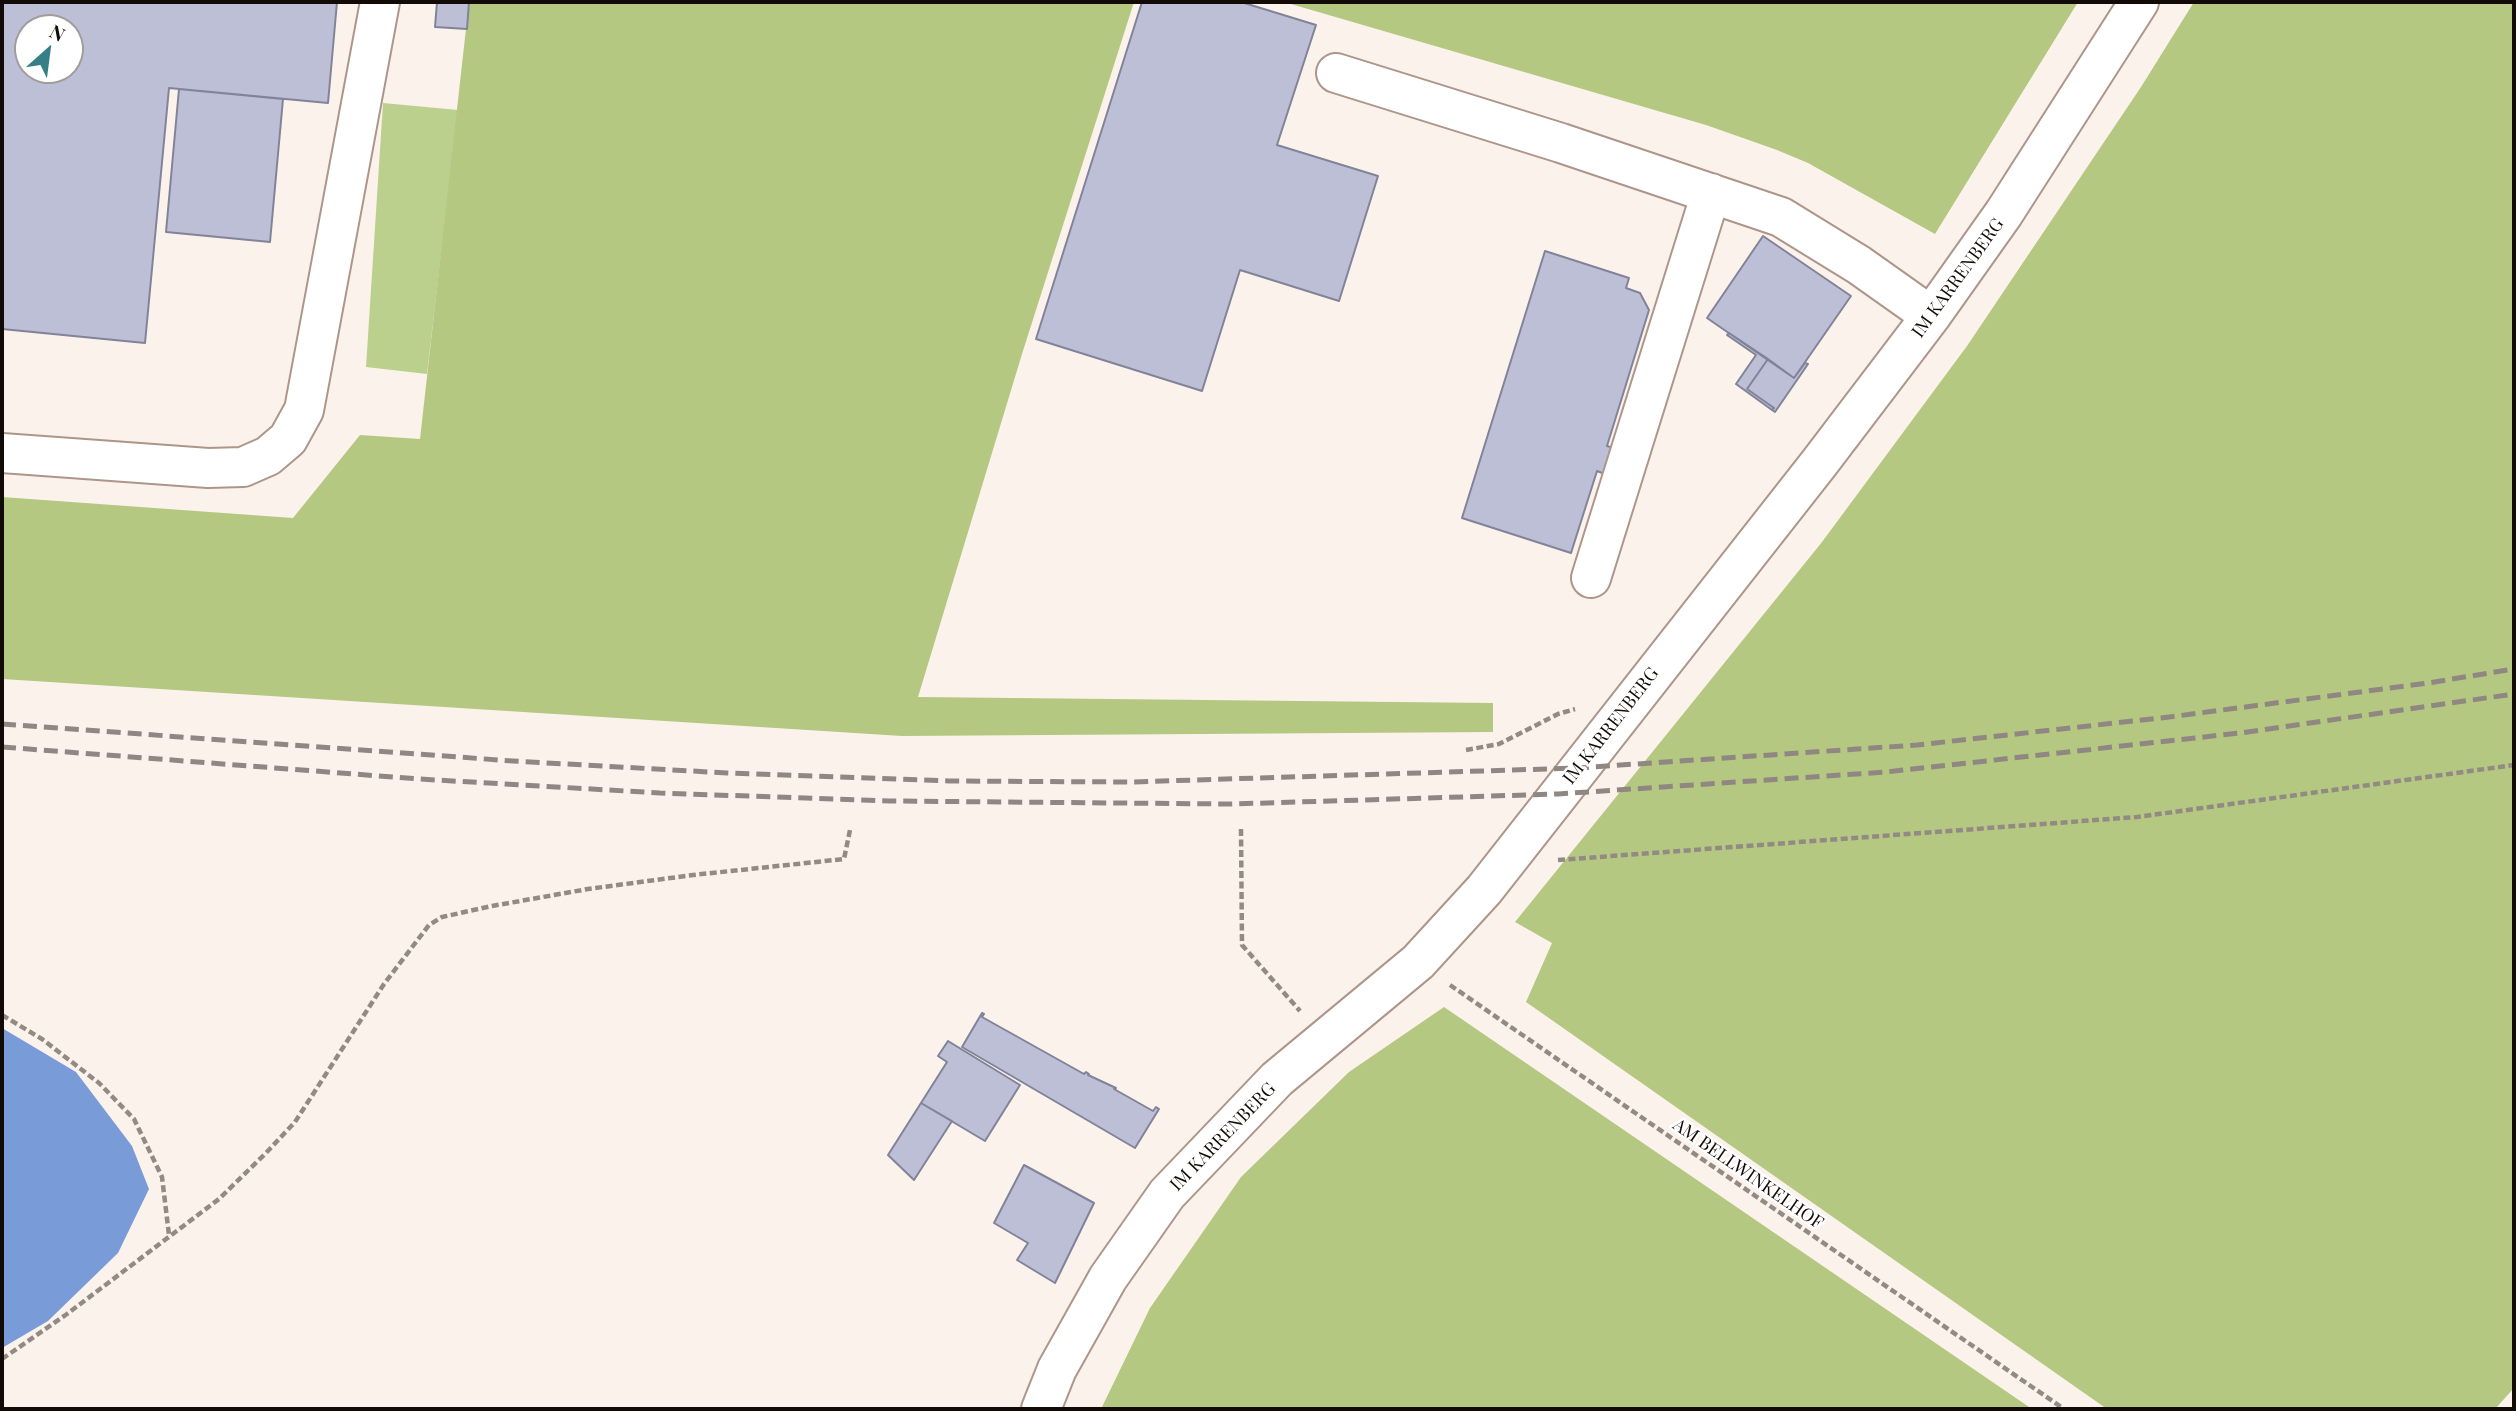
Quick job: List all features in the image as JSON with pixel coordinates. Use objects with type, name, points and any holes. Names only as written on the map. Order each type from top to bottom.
[{"type":"street","points":[[2,453],[208,468],[243,467],[268,456],[288,439],[304,410],[380,2]]},
{"type":"street","name":"IM KARRENBERG","points":[[1041,1409],[1057,1369],[1108,1278],[1167,1194],[1277,1079],[1418,962],[1458,920],[1504,864],[1931,316],[2004,214],[2139,2]]},
{"type":"street","points":[[1336,74],[1561,143],[1781,217],[1859,265],[1931,316]]},
{"type":"street","points":[[1591,578],[1711,193]]},
{"type":"path","points":[[1466,750],[1499,744],[1559,714],[1579,708]]},
{"type":"path","points":[[1504,864],[2137,817],[2514,765]]},
{"type":"path","points":[[1241,829],[1242,944],[1326,1041]]},
{"type":"path","points":[[2,1359],[67,1314],[219,1199],[295,1122],[414,942],[442,917],[588,889],[693,874],[844,859],[850,830]]},
{"type":"path","name":"AM BELLWINKELHOF","points":[[1418,962],[2064,1409]]},
{"type":"path","points":[[2,1015],[42,1039],[99,1083],[134,1119],[162,1177],[169,1236]]},
{"type":"green space","points":[[469,2],[1134,2],[1022,354],[918,697],[1493,703],[1493,732],[902,736],[2,679],[2,497],[293,518],[360,435],[420,439]]},
{"type":"green space","points":[[1284,2],[2078,2],[1935,234],[1808,163],[1777,150],[1706,125]]},
{"type":"green space","points":[[2194,2],[2514,2],[2514,1388],[2495,1409],[2107,1409],[1526,1002],[1552,943],[1515,922],[1822,542],[1967,346],[2141,87]]},
{"type":"green space","points":[[383,103],[458,110],[427,374],[366,367]]},
{"type":"green space","points":[[1444,1007],[2032,1409],[1101,1409],[1150,1308],[1241,1177],[1349,1072]]},
{"type":"water","points":[[2,1028],[76,1072],[132,1146],[149,1189],[118,1253],[48,1321],[2,1348]]},
{"type":"building","points":[[2,2],[337,2],[328,103],[169,88],[145,343],[2,329]]},
{"type":"building","points":[[437,2],[469,2],[467,29],[435,27]]},
{"type":"building","points":[[1142,2],[1241,2],[1316,25],[1277,145],[1378,176],[1339,301],[1240,270],[1202,391],[1036,339]]},
{"type":"building","points":[[179,89],[283,99],[270,242],[166,232]]},
{"type":"building","points":[[1763,236],[1851,296],[1794,378],[1707,318]]},
{"type":"building","points":[[1545,251],[1629,278],[1626,288],[1640,293],[1649,310],[1607,446],[1614,448],[1605,474],[1597,471],[1571,553],[1462,518]]},
{"type":"building","points":[[1729,333],[1768,359],[1747,389],[1774,408],[1772,410],[1736,384],[1756,355],[1727,335]]},
{"type":"building","points":[[1768,359],[1794,378],[1805,363],[1808,364],[1775,412],[1772,410],[1774,408],[1747,389]]},
{"type":"building","points":[[982,1013],[982,1017],[1084,1074],[1086,1072],[1116,1088],[1114,1089],[1153,1111],[1156,1107],[1159,1109],[1135,1148],[962,1047]]},
{"type":"building","points":[[948,1041],[1020,1085],[985,1141],[921,1103],[947,1062],[938,1056]]},
{"type":"building","points":[[921,1103],[952,1121],[914,1180],[888,1155]]},
{"type":"building","points":[[1024,1165],[1094,1203],[1055,1283],[1017,1260],[1028,1243],[994,1223]]},
{"type":"railway","points":[[2,724],[513,761],[727,773],[949,781],[1131,782],[1577,768],[1917,745],[2169,717],[2514,669]]},
{"type":"railway","points":[[2,747],[419,779],[660,793],[890,801],[1232,804],[1558,794],[1886,772],[2240,733],[2514,694]]}]
